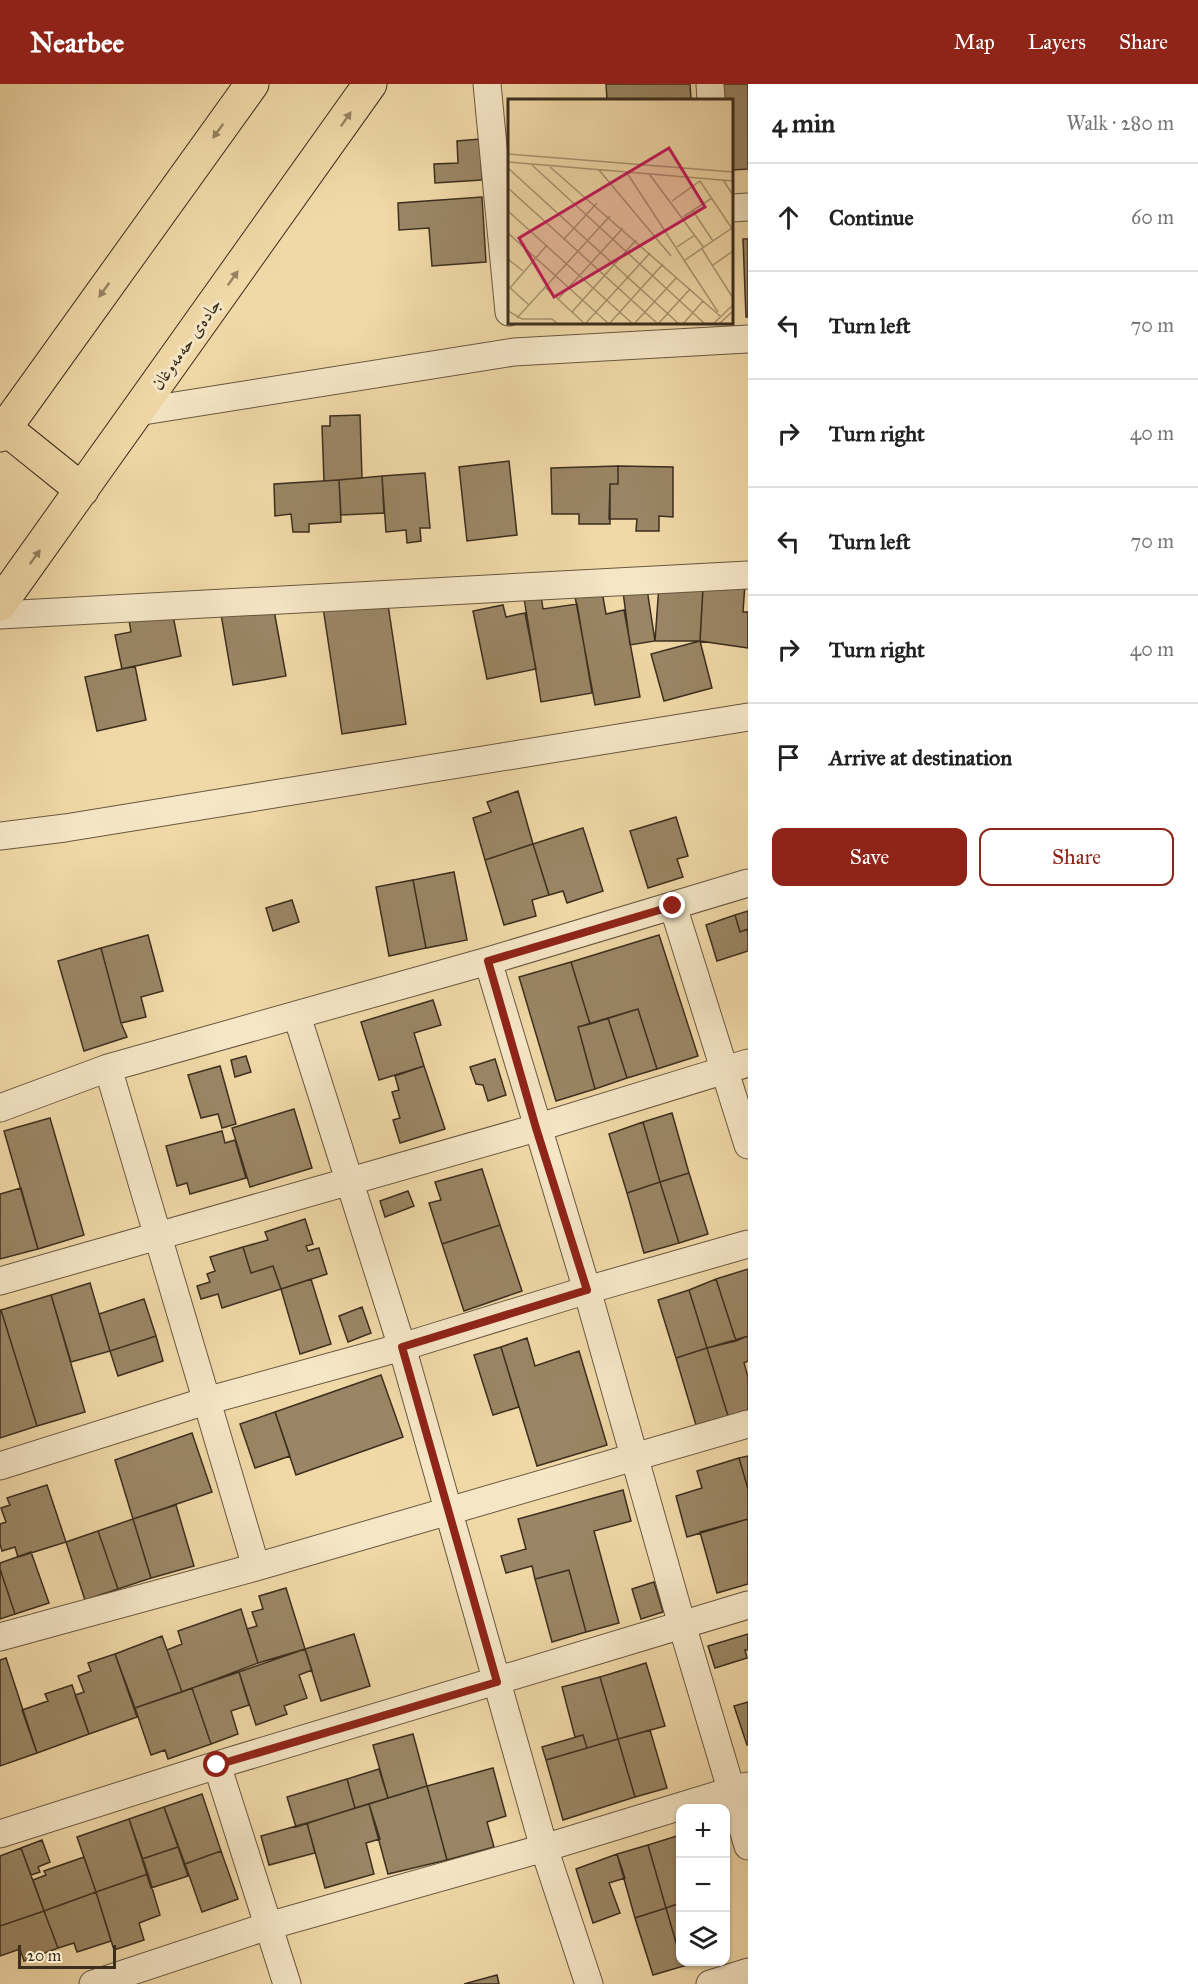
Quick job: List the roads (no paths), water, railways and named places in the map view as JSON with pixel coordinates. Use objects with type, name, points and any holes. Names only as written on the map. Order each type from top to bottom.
[{"type":"main road","points":[[82,490],[2,431],[252,84]]},
{"type":"main road","name":"جادەی حەمەوغان","points":[[0,604],[370,84]]},
{"type":"street","points":[[486,84],[508,293]]},
{"type":"street","points":[[710,84],[711,99]]},
{"type":"street","points":[[733,208],[748,207]]},
{"type":"street","points":[[511,324],[513,352]]},
{"type":"street","points":[[138,412],[513,352],[731,334]]},
{"type":"street","points":[[0,615],[748,575]]},
{"type":"street","points":[[0,836],[65,828],[748,717]]},
{"type":"street","points":[[0,1108],[108,1068],[488,961],[748,883]]},
{"type":"street","points":[[673,906],[737,1067],[748,1145]]},
{"type":"street","points":[[488,961],[536,1128],[587,1290],[682,1625],[740,1788],[748,1845]]},
{"type":"street","points":[[297,1016],[402,1347],[544,1848],[589,1984]]},
{"type":"street","points":[[0,1281],[536,1128],[737,1067]]},
{"type":"street","points":[[108,1068],[256,1567]]},
{"type":"street","points":[[0,1466],[206,1401],[402,1347],[587,1290],[748,1244]]},
{"type":"street","points":[[0,1637],[256,1567],[748,1424]]},
{"type":"street","points":[[0,1834],[217,1765],[748,1605]]},
{"type":"street","points":[[217,1765],[287,1984]]},
{"type":"street","points":[[93,1984],[268,1926],[544,1848],[740,1788]]},
{"type":"street","points":[[710,1984],[748,1972]]}]
